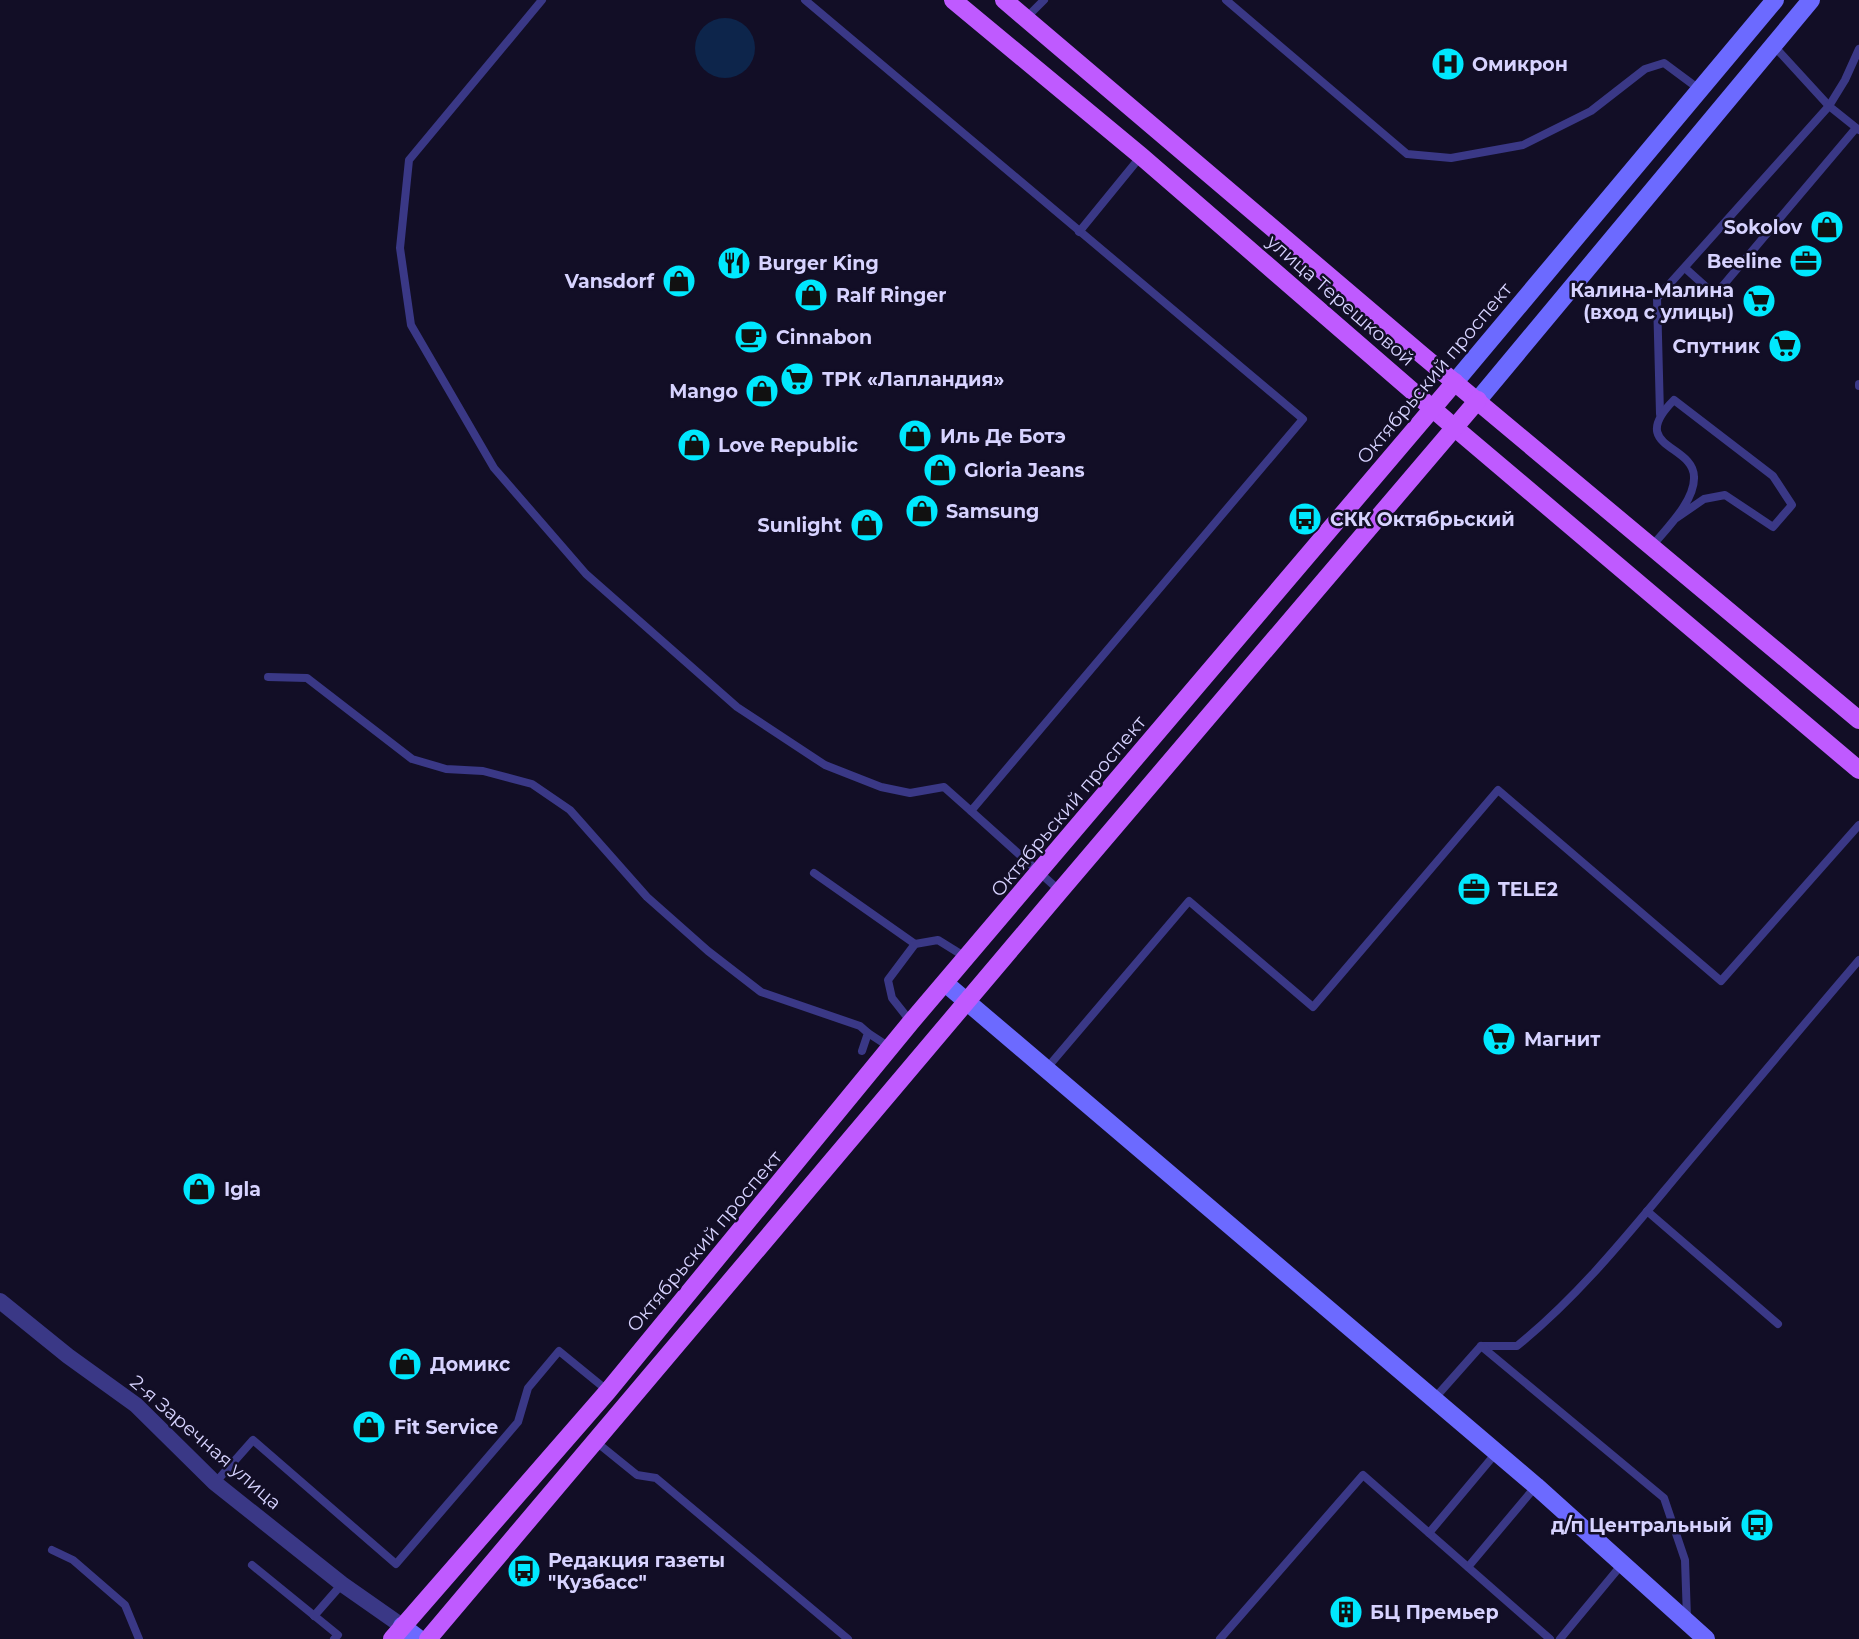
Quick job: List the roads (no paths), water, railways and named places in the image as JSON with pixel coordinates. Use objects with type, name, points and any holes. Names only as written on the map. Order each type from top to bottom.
[{"type":"main road","name":"улица Терешковой","points":[[953,0],[1140,156],[1455,428],[1859,770]]},
{"type":"main road","name":"улица Терешковой","points":[[1004,0],[1859,720]]},
{"type":"main road","name":"Октябрьский проспект","points":[[397,1633],[608,1391],[911,1022],[1455,382]]},
{"type":"main road","points":[[428,1639],[1478,400]]},
{"type":"street","name":"Октябрьский проспект","points":[[1455,382],[1775,0]]},
{"type":"street","points":[[1478,400],[1811,0]]},
{"type":"street","points":[[945,983],[1536,1486],[1706,1639]]},
{"type":"street","name":"2-я Заречная улица","points":[[0,1301],[68,1356],[136,1405],[215,1483],[342,1584],[397,1633],[419,1639]]},
{"type":"lane","points":[[542,0],[409,160],[400,248],[411,326],[494,468],[586,574],[737,707],[825,765],[881,787],[910,793],[944,787],[1060,891]]},
{"type":"lane","points":[[805,0],[1303,419],[971,811]]},
{"type":"lane","points":[[1026,18],[1044,0]]},
{"type":"lane","points":[[1226,0],[1407,153],[1451,158],[1523,145],[1591,111],[1645,69],[1664,63],[1699,89]]},
{"type":"lane","points":[[1685,268],[1715,295],[1858,129],[1829,106],[1773,46]]},
{"type":"lane","points":[[1652,546],[1675,519],[1693,490],[1695,474],[1687,462],[1661,440],[1657,429],[1660,414],[1657,298],[1829,106],[1859,49]]},
{"type":"lane","points":[[1079,232],[1140,156]]},
{"type":"lane","points":[[1660,414],[1674,400],[1773,476],[1792,505],[1773,527],[1726,495],[1704,499],[1675,519]]},
{"type":"lane","points":[[268,677],[307,678],[412,758],[446,769],[483,771],[532,783],[570,810],[647,897],[708,951],[761,992],[860,1026],[891,1048]]},
{"type":"lane","points":[[1047,1068],[1189,901],[1313,1007],[1498,790],[1721,981],[1859,825]]},
{"type":"lane","points":[[814,873],[915,944]]},
{"type":"lane","points":[[911,1022],[892,998],[888,980],[915,944],[938,940],[967,958]]},
{"type":"lane","points":[[1434,1399],[1481,1346],[1517,1346],[1550,1320],[1647,1211],[1859,960]]},
{"type":"lane","points":[[862,1051],[868,1033]]},
{"type":"lane","points":[[1647,1211],[1778,1324]]},
{"type":"lane","points":[[1481,1346],[1664,1498],[1685,1560],[1687,1621]]},
{"type":"lane","points":[[215,1483],[253,1440],[396,1564],[517,1422],[528,1388],[559,1351],[608,1391]]},
{"type":"lane","points":[[596,1440],[637,1475],[656,1478],[848,1639]]},
{"type":"lane","points":[[1429,1533],[1496,1453]]},
{"type":"lane","points":[[1220,1639],[1363,1475],[1550,1639]]},
{"type":"lane","points":[[1468,1567],[1536,1486]]},
{"type":"lane","points":[[52,1550],[73,1560],[125,1605],[139,1639]]},
{"type":"lane","points":[[1560,1639],[1623,1563]]},
{"type":"lane","points":[[252,1564],[338,1635],[334,1639]]},
{"type":"lane","points":[[314,1616],[342,1584]]},
{"type":"water","points":[[725,18],[737,20],[750,31],[755,48],[753,60],[742,73],[725,78],[713,76],[700,65],[695,48],[697,36],[708,23]]},
{"type":"place","name":"Омикрон","points":[[1448,64]]},
{"type":"place","name":"Sokolov","points":[[1827,227]]},
{"type":"place","name":"Beeline","points":[[1806,261]]},
{"type":"place","name":"Burger King","points":[[734,263]]},
{"type":"place","name":"Vansdorf","points":[[679,281]]},
{"type":"place","name":"Ralf Ringer","points":[[811,295]]},
{"type":"place","name":"Калина-Малина (вход с улицы)","points":[[1759,301]]},
{"type":"place","name":"Cinnabon","points":[[751,337]]},
{"type":"place","name":"Спутник","points":[[1785,346]]},
{"type":"place","name":"ТРК «Лапландия»","points":[[797,379]]},
{"type":"place","name":"Mango","points":[[762,391]]},
{"type":"place","name":"Иль Де Ботэ","points":[[915,436]]},
{"type":"place","name":"Love Republic","points":[[694,445]]},
{"type":"place","name":"Gloria Jeans","points":[[940,470]]},
{"type":"place","name":"Samsung","points":[[922,511]]},
{"type":"place","name":"СКК Октябрьский","points":[[1305,519]]},
{"type":"place","name":"Sunlight","points":[[867,525]]},
{"type":"place","name":"TELE2","points":[[1474,889]]},
{"type":"place","name":"Магнит","points":[[1499,1039]]},
{"type":"place","name":"Igla","points":[[199,1189]]},
{"type":"place","name":"Домикс","points":[[405,1364]]},
{"type":"place","name":"Fit Service","points":[[369,1427]]},
{"type":"place","name":"д/п Центральный","points":[[1757,1525]]},
{"type":"place","name":"Редакция газеты \"Кузбасс\"","points":[[524,1571]]},
{"type":"place","name":"БЦ Премьер","points":[[1346,1612]]}]
